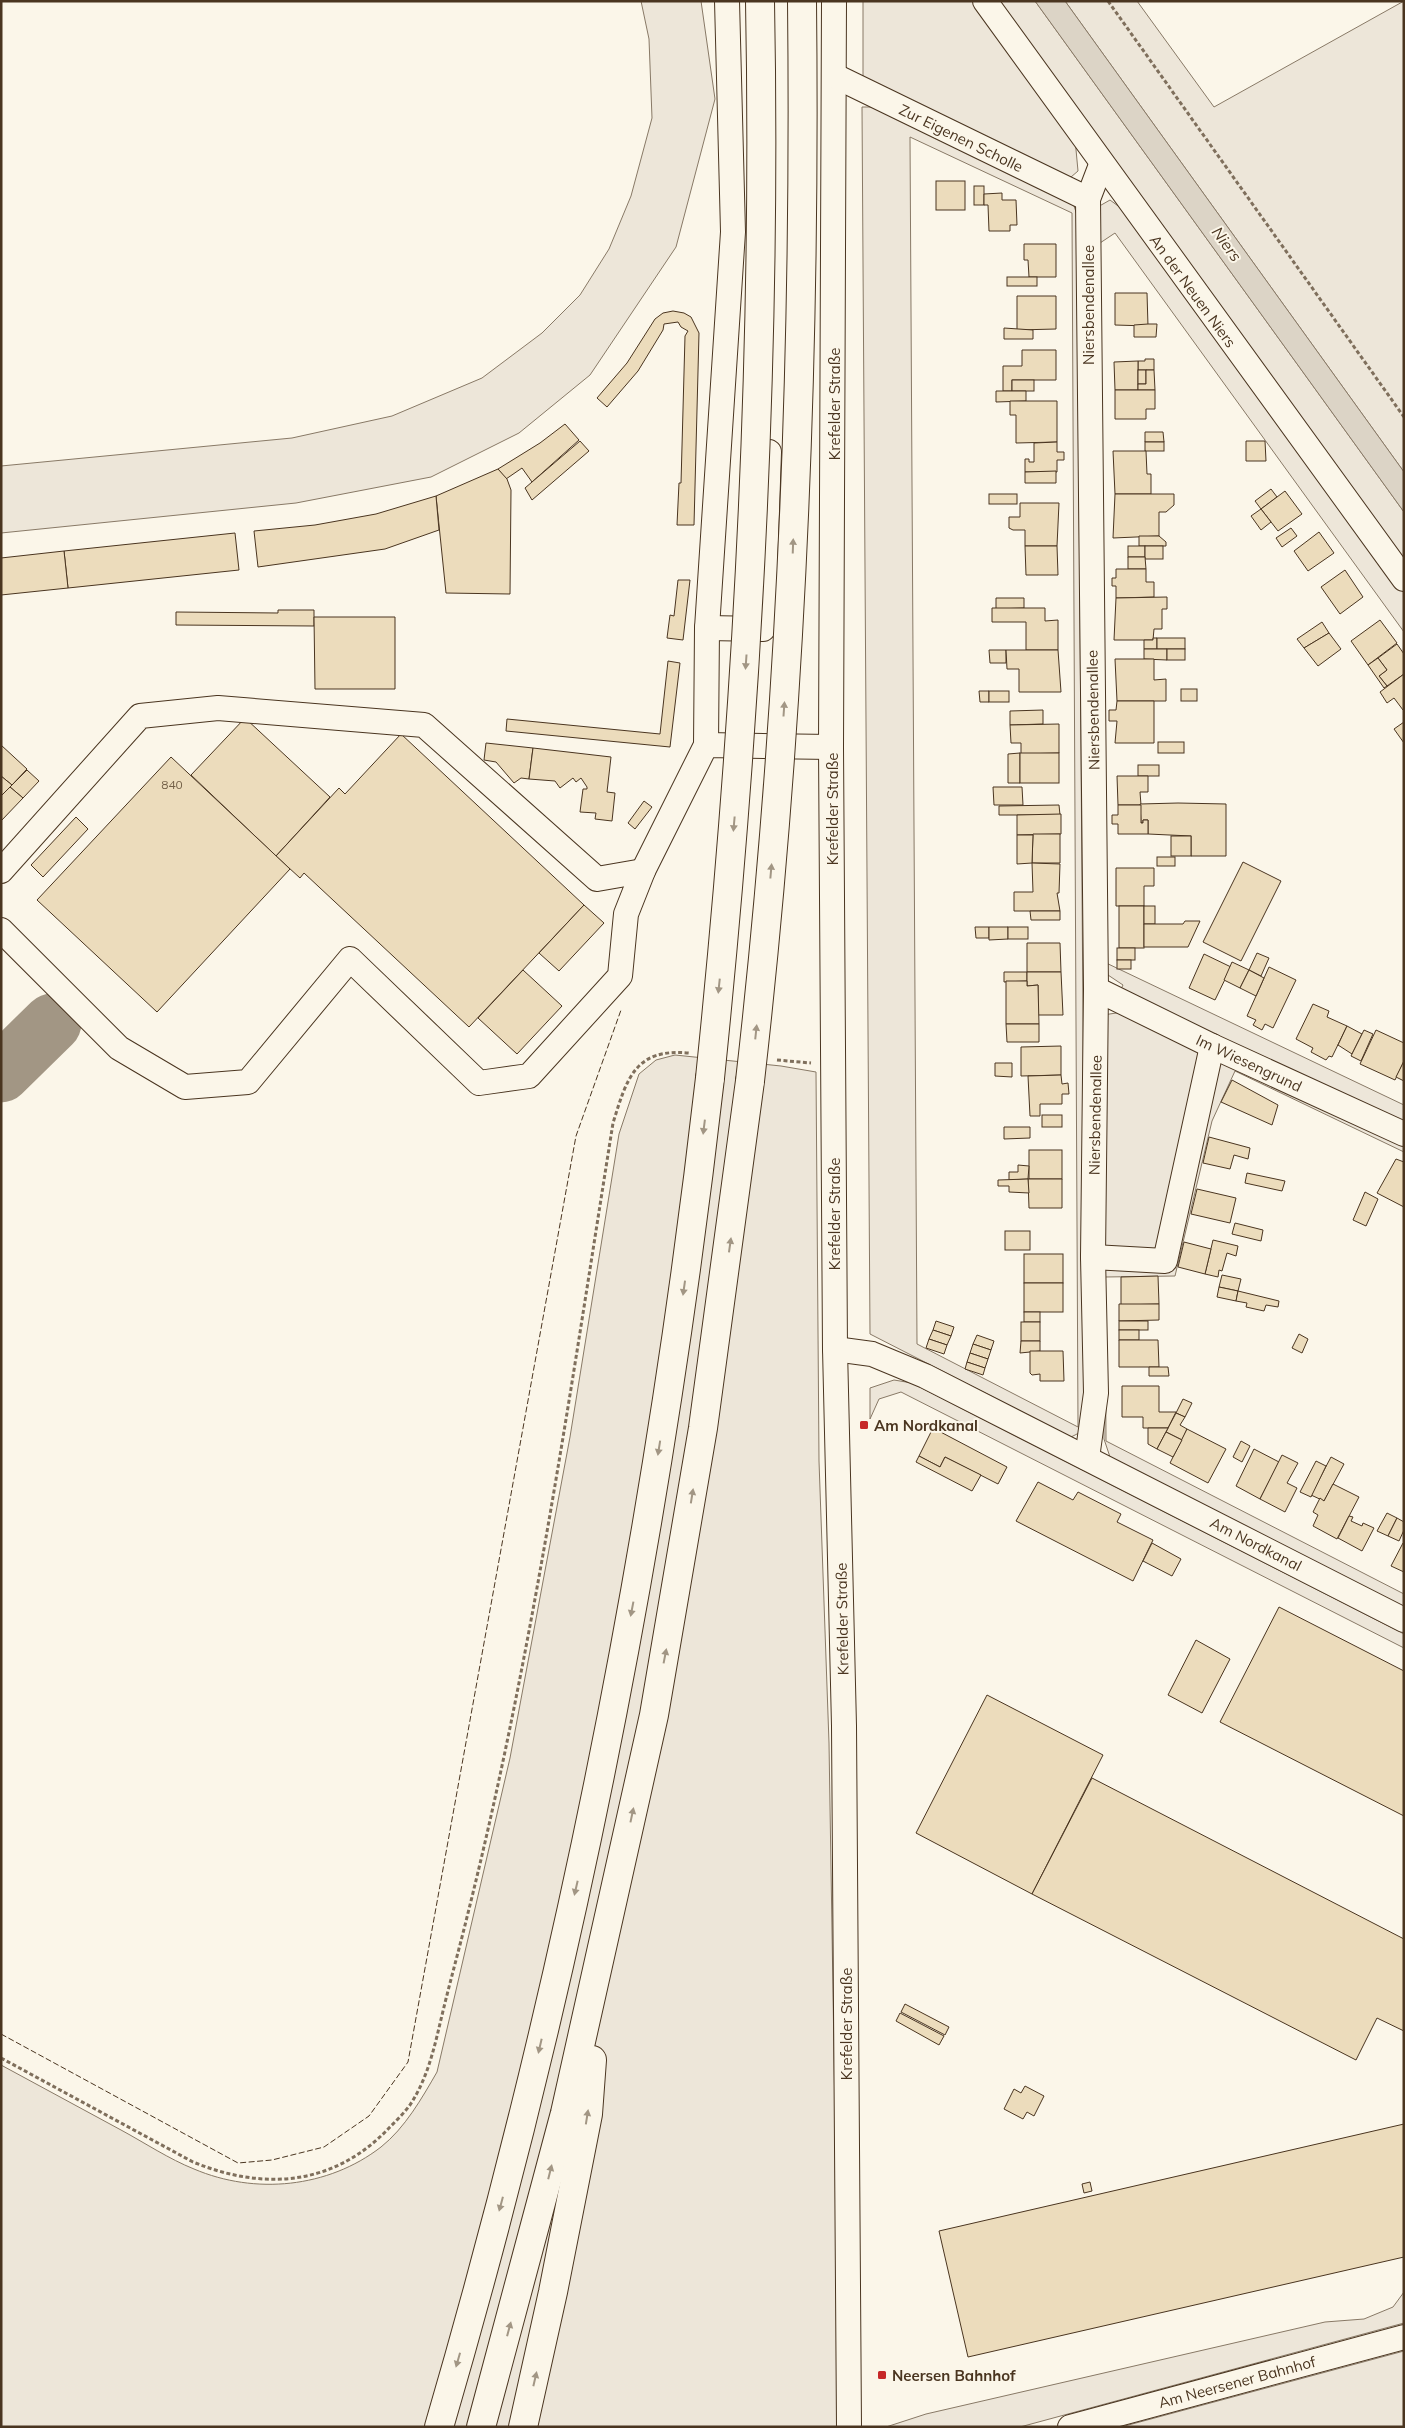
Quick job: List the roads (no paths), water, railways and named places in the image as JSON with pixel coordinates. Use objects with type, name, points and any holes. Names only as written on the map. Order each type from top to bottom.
[{"type":"highway","points":[[439,2424],[502,2199],[531,2084],[581,1868],[612,1716],[664,1419],[689,1250],[710,1078],[731,862],[749,615],[759,337],[760,1]]},
{"type":"highway","points":[[481,2427],[536,2227],[601,1960],[654,1715],[684,1548],[720,1315],[750,1081],[774,836],[792,564],[802,247],[802,1]]},
{"type":"highway","points":[[523,2427],[554,2292],[588,2114],[601,1960]]},
{"type":"street","points":[[1,930],[119,1048],[185,1087],[248,1082],[350,958],[479,1083],[529,1076],[620,976],[626,914],[643,871],[706,745],[707,628],[733,232],[727,1]]},
{"type":"street","points":[[707,628],[763,629],[771,384],[773,1]]},
{"type":"street","name":"Krefelder Straße","points":[[834,1],[831,747],[835,1349],[844,1726],[849,2427]]},
{"type":"street","name":"An der Neuen Niers","points":[[985,1],[1404,580]]},
{"type":"street","name":"Zur Eigenen Scholle","points":[[835,76],[1088,199]]},
{"type":"street","name":"Niersbendenallee","points":[[1087,1458],[1096,1393],[1093,1257],[1096,989],[1088,199],[1102,165]]},
{"type":"street","points":[[1,871],[140,716],[218,708],[424,725],[597,879],[643,871]]},
{"type":"street","points":[[706,745],[831,747]]},
{"type":"street","name":"Im Wiesengrund","points":[[1096,989],[1212,1046],[1404,1134]]},
{"type":"street","points":[[1093,1257],[1165,1261],[1212,1046]]},
{"type":"street","name":"Am Nordkanal","points":[[835,1349],[872,1354],[905,1367],[1404,1620]]},
{"type":"street","name":"Am Neersener Bahnhof","points":[[1070,2427],[1404,2337]]},
{"type":"water","name":"Niers","points":[[1035,1],[1065,1],[1404,472],[1404,512]]},
{"type":"place","name":"Am Nordkanal","points":[[864,1425]]},
{"type":"place","name":"Neersen Bahnhof","points":[[882,2375]]}]
